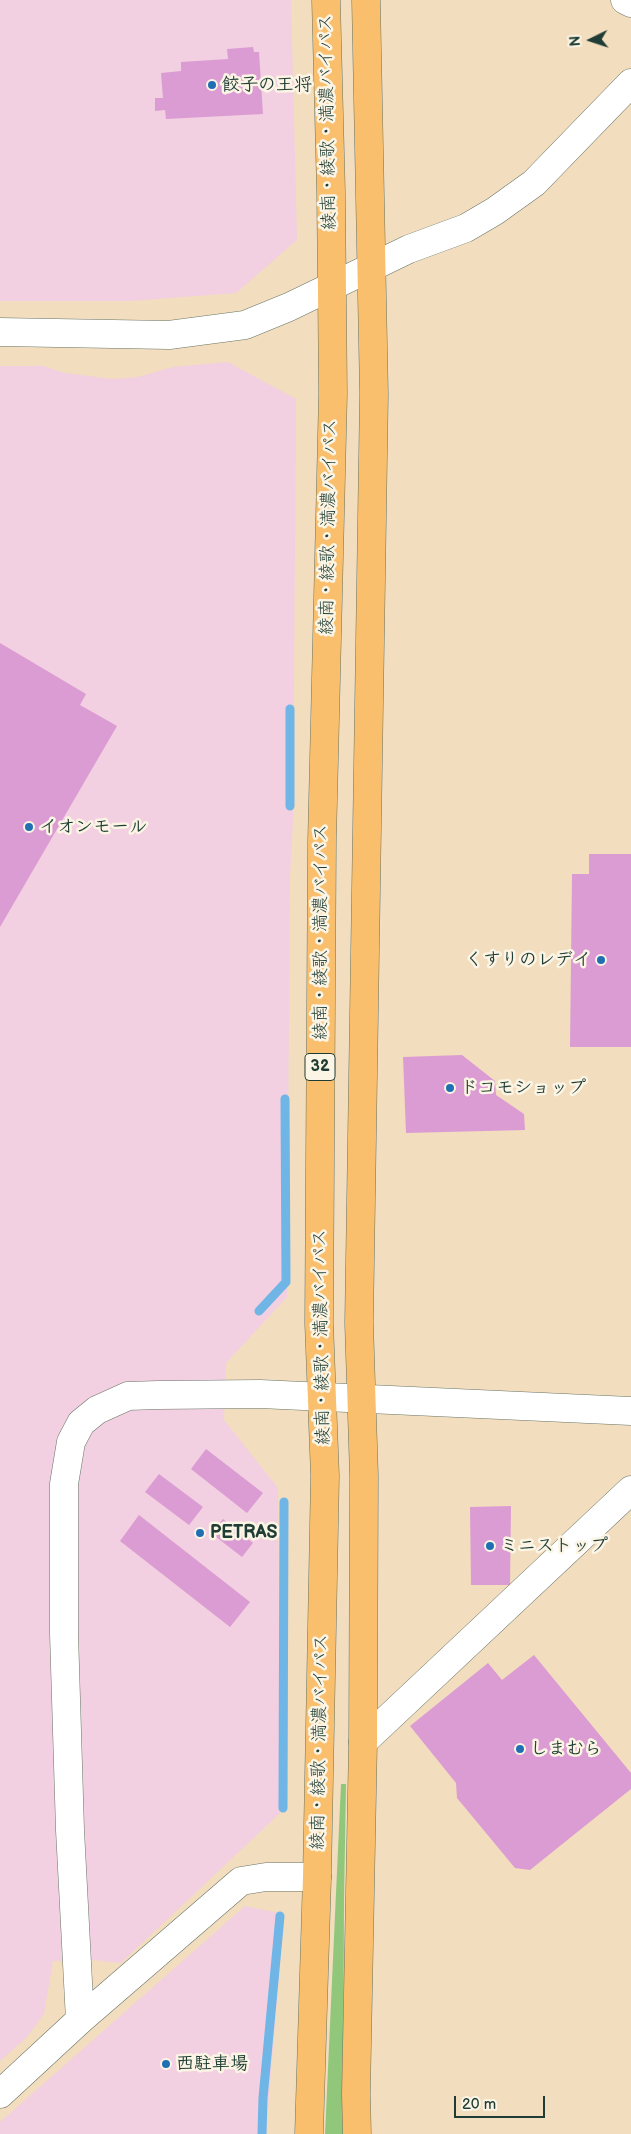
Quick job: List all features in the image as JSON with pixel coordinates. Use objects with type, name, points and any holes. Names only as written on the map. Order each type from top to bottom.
[{"type":"highway","name":"綾南・綾歌・満濃バイパス","points":[[309,2134],[317,1877],[325,1476],[319,1323],[322,840],[333,394],[326,0]]},
{"type":"highway","points":[[357,2134],[356,2094],[363,1742],[364,1476],[359,1324],[374,394],[366,0]]},
{"type":"street","points":[[625,0],[631,3]]},
{"type":"street","points":[[0,332],[168,335],[222,330],[245,325],[332,286],[409,248],[466,228],[495,212],[534,183],[631,83]]},
{"type":"street","points":[[80,2020],[70,1830],[64,1634],[64,1484],[71,1442],[82,1423],[97,1410],[128,1396],[260,1394],[631,1411]]},
{"type":"street","points":[[363,1742],[631,1490]]},
{"type":"street","points":[[0,2094],[80,2020],[241,1881],[266,1877],[317,1877]]},
{"type":"shaded area","points":[[0,0],[291,0],[297,240],[236,293],[130,301],[0,301]]},
{"type":"shaded area","points":[[228,362],[296,399],[287,1297],[226,1363],[224,1420],[278,1488],[280,1813],[121,1963],[93,1960],[53,1961],[44,2014],[27,2037],[0,2061],[0,366],[43,366],[65,373],[112,379],[138,377],[173,367]]},
{"type":"shaded area","name":"西駐車場","points":[[245,1906],[284,1914],[266,2134],[0,2134],[0,2122]]},
{"type":"green space","points":[[341,1784],[346,1784],[343,2134],[325,2134]]},
{"type":"building","name":"餃子の王将","points":[[253,47],[254,52],[259,52],[263,114],[166,119],[165,110],[155,111],[155,98],[163,98],[161,73],[181,71],[181,62],[228,59],[227,49]]},
{"type":"building","name":"イオンモール","points":[[0,643],[86,694],[80,705],[117,726],[0,927]]},
{"type":"building","name":"くすりのレデイ","points":[[589,854],[631,854],[631,1047],[570,1047],[572,874],[589,874]]},
{"type":"building","name":"ドコモショップ","points":[[462,1055],[495,1081],[496,1095],[524,1114],[525,1130],[406,1133],[403,1057]]},
{"type":"building","points":[[206,1449],[263,1493],[247,1513],[191,1469]]},
{"type":"building","points":[[159,1474],[203,1507],[189,1525],[145,1492]]},
{"type":"building","name":"ミニストップ","points":[[511,1506],[510,1585],[471,1585],[470,1507]]},
{"type":"building","points":[[139,1515],[250,1602],[230,1627],[120,1541]]},
{"type":"building","points":[[223,1519],[253,1543],[242,1557],[211,1533]]},
{"type":"building","name":"しまむら","points":[[534,1655],[631,1773],[631,1789],[530,1870],[515,1868],[457,1798],[456,1783],[410,1726],[488,1663],[502,1680]]},
{"type":"waterway","points":[[290,709],[290,806]]},
{"type":"waterway","points":[[259,1311],[286,1282],[285,1099]]},
{"type":"waterway","points":[[283,1808],[284,1502]]},
{"type":"waterway","points":[[262,2134],[263,2098],[280,1916]]},
{"type":"place","name":"餃子の王将","points":[[212,85]]},
{"type":"place","name":"イオンモール","points":[[29,827]]},
{"type":"place","name":"くすりのレデイ","points":[[601,960]]},
{"type":"place","name":"ドコモショップ","points":[[450,1088]]},
{"type":"place","name":"PETRAS","points":[[200,1533]]},
{"type":"place","name":"ミニストップ","points":[[490,1546]]},
{"type":"place","name":"しまむら","points":[[520,1749]]},
{"type":"place","name":"西駐車場","points":[[166,2064]]}]
